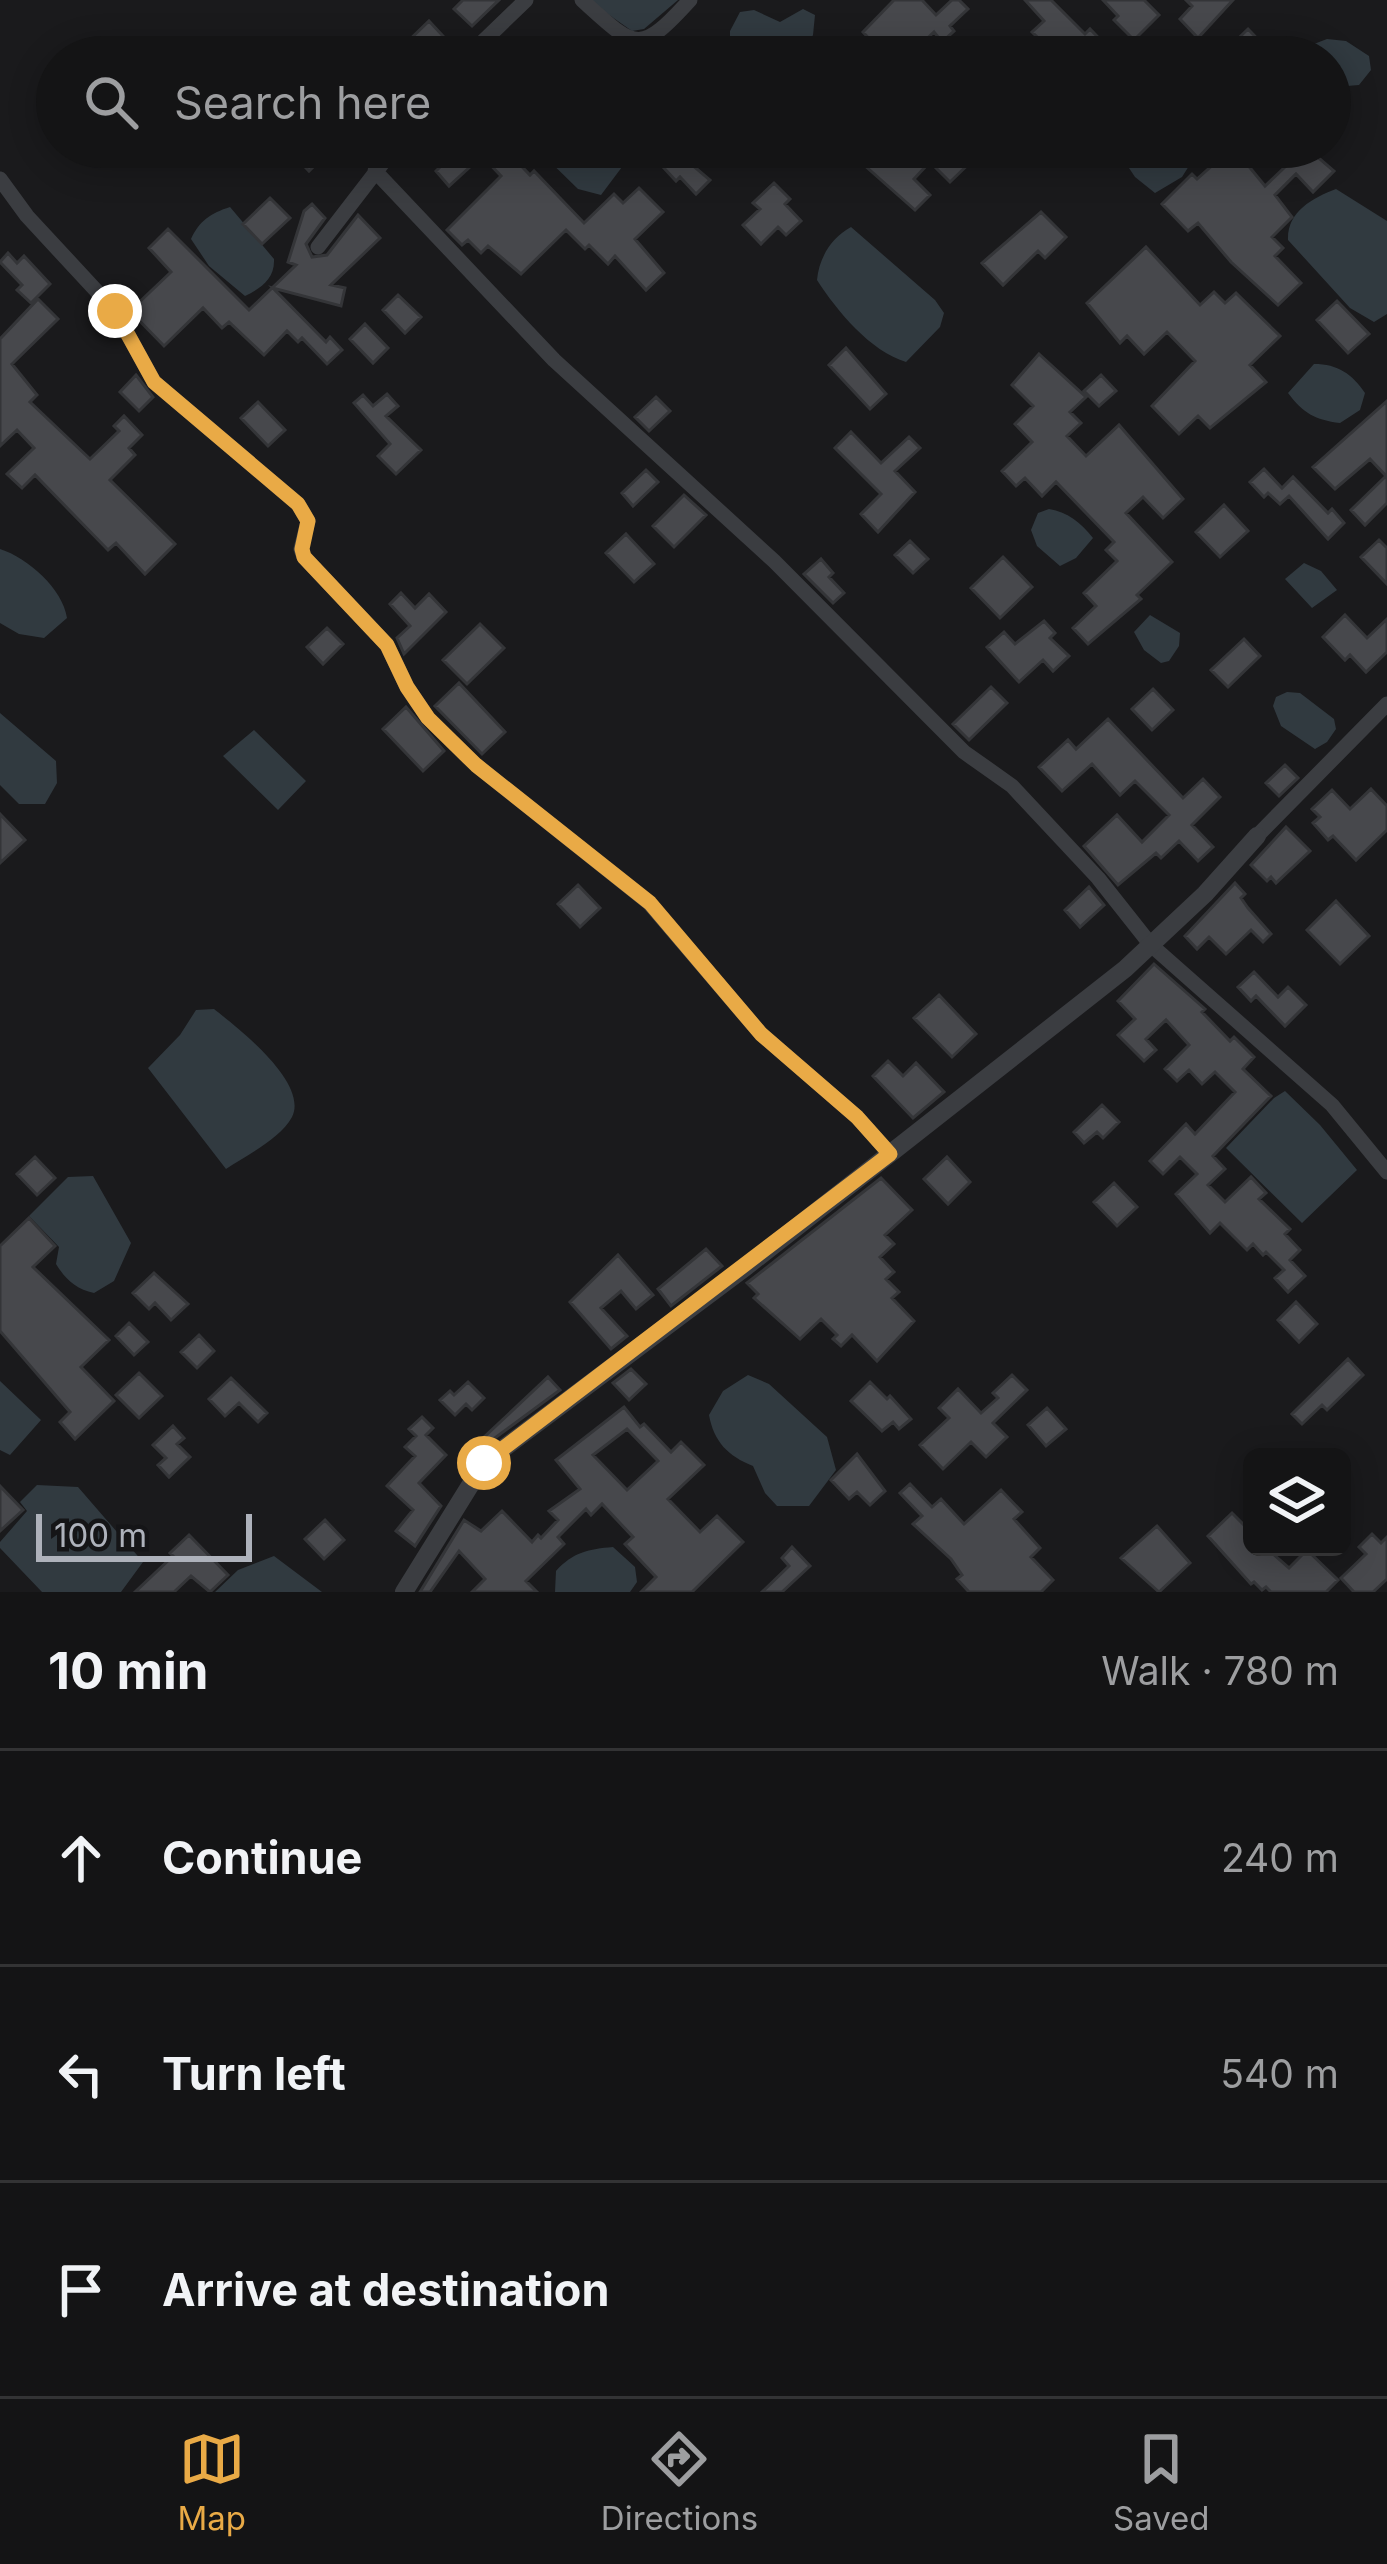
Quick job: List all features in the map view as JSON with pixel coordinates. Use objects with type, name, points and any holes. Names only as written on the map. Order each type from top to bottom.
[{"type":"street","points":[[488,36],[526,0]]},
{"type":"street","points":[[582,0],[627,36]]},
{"type":"street","points":[[655,36],[690,0]]},
{"type":"street","points":[[318,247],[378,168]]},
{"type":"street","points":[[375,171],[554,360],[774,562],[964,752],[1012,786],[1098,878],[1151,944],[1332,1105],[1387,1172]]},
{"type":"street","points":[[0,179],[27,216],[115,311],[154,382],[298,504],[308,521],[304,557],[387,645],[428,718],[476,765],[650,903],[761,1034],[857,1117],[890,1154]]},
{"type":"street","points":[[404,1592],[484,1463],[1125,969],[1387,704]]},
{"type":"shaded area","points":[[588,0],[678,0],[644,29],[632,31]]},
{"type":"shaded area","points":[[803,9],[815,15],[813,36],[730,36],[740,12],[754,10],[780,22]]},
{"type":"shaded area","points":[[1351,44],[1369,56],[1371,70],[1359,85],[1351,86]]},
{"type":"shaded area","points":[[556,168],[621,168],[601,195],[578,189]]},
{"type":"shaded area","points":[[1129,168],[1188,168],[1182,177],[1155,193]]},
{"type":"shaded area","points":[[1336,189],[1387,221],[1387,314],[1374,322],[1350,308],[1288,240],[1296,214]]},
{"type":"shaded area","points":[[230,207],[274,259],[266,282],[245,296],[209,266],[191,239],[206,219]]},
{"type":"shaded area","points":[[851,227],[944,313],[940,327],[906,362],[867,339],[817,280],[827,249]]},
{"type":"shaded area","points":[[1314,364],[1337,368],[1355,380],[1365,393],[1360,410],[1340,423],[1299,406],[1288,393]]},
{"type":"shaded area","points":[[1049,509],[1074,519],[1093,538],[1076,558],[1060,566],[1037,546],[1031,530],[1038,513]]},
{"type":"shaded area","points":[[0,549],[32,567],[59,596],[67,618],[44,638],[19,634],[0,623]]},
{"type":"shaded area","points":[[1304,563],[1321,571],[1337,590],[1312,608],[1285,579]]},
{"type":"shaded area","points":[[1150,615],[1180,633],[1179,646],[1169,661],[1161,663],[1144,650],[1134,632]]},
{"type":"shaded area","points":[[1300,693],[1334,719],[1336,729],[1327,742],[1315,749],[1281,726],[1273,706],[1276,697]]},
{"type":"shaded area","points":[[0,713],[56,761],[57,783],[45,804],[19,804],[0,785]]},
{"type":"shaded area","points":[[254,730],[306,781],[278,810],[223,756]]},
{"type":"shaded area","points":[[214,1009],[268,1057],[295,1103],[292,1117],[280,1132],[226,1169],[148,1068],[180,1035],[196,1010]]},
{"type":"shaded area","points":[[1285,1091],[1357,1170],[1302,1223],[1226,1148]]},
{"type":"shaded area","points":[[93,1176],[131,1243],[114,1281],[94,1293],[64,1275],[56,1264],[59,1247],[29,1216],[68,1177]]},
{"type":"shaded area","points":[[748,1375],[769,1384],[827,1437],[836,1470],[809,1506],[777,1506],[765,1493],[753,1466],[729,1453],[714,1433],[709,1415],[723,1391]]},
{"type":"shaded area","points":[[0,1381],[41,1420],[10,1455],[0,1450]]},
{"type":"shaded area","points":[[37,1485],[78,1487],[143,1562],[121,1592],[42,1592],[0,1548],[27,1511],[20,1502]]},
{"type":"shaded area","points":[[613,1547],[635,1567],[637,1582],[630,1592],[555,1592],[556,1571],[569,1560],[589,1550]]},
{"type":"shaded area","points":[[274,1556],[322,1592],[215,1592],[238,1570]]},
{"type":"building","points":[[463,0],[499,0],[472,26],[454,9]]},
{"type":"building","points":[[894,0],[922,0],[936,15],[952,0],[968,9],[950,26],[954,31],[949,36],[934,32],[930,36],[867,36],[863,32]]},
{"type":"building","points":[[1025,0],[1051,0],[1085,34],[1090,29],[1097,36],[1036,36],[1032,32],[1044,21]]},
{"type":"building","points":[[1103,0],[1144,0],[1159,15],[1138,36],[1130,36],[1114,20],[1118,16]]},
{"type":"building","points":[[1186,0],[1233,0],[1200,36],[1180,19],[1192,6]]},
{"type":"building","points":[[429,21],[443,36],[413,36]]},
{"type":"building","points":[[439,168],[469,168],[449,186],[436,171]]},
{"type":"building","points":[[493,168],[523,168],[530,175],[534,171],[584,223],[614,194],[623,203],[639,188],[663,212],[635,239],[664,273],[646,290],[615,256],[608,264],[566,230],[521,274],[488,246],[481,253],[468,240],[462,245],[447,230],[501,176]]},
{"type":"building","points":[[664,168],[696,168],[710,180],[696,194],[680,177],[676,181]]},
{"type":"building","points":[[867,168],[924,168],[914,179],[930,195],[915,210]]},
{"type":"building","points":[[936,168],[965,168],[950,182]]},
{"type":"building","points":[[1209,168],[1250,168],[1265,186],[1284,168],[1334,171],[1313,192],[1296,174],[1275,195],[1292,217],[1272,237],[1283,248],[1275,256],[1301,283],[1278,305],[1231,262],[1198,223],[1188,231],[1162,204],[1192,174],[1197,179]]},
{"type":"building","points":[[774,183],[790,199],[785,204],[801,221],[786,235],[778,227],[761,244],[743,225],[760,209],[753,203]]},
{"type":"building","points":[[270,198],[290,218],[262,244],[243,224]]},
{"type":"building","points":[[312,204],[325,218],[306,244],[312,257],[327,255],[358,215],[380,238],[331,285],[345,288],[341,306],[273,288],[326,342],[330,337],[342,350],[327,364],[302,338],[298,342],[287,331],[264,355],[229,322],[222,328],[203,308],[164,346],[130,311],[171,272],[149,248],[168,229],[249,310],[296,265],[288,262],[304,211]]},
{"type":"building","points":[[1041,212],[1066,237],[1045,258],[1038,251],[1003,285],[982,263]]},
{"type":"building","points":[[1146,247],[1200,305],[1214,292],[1225,303],[1236,293],[1280,336],[1250,365],[1266,382],[1210,428],[1198,416],[1179,434],[1152,406],[1195,361],[1167,332],[1144,354],[1127,336],[1120,343],[1087,303]]},
{"type":"building","points":[[8,253],[17,263],[24,256],[50,284],[31,303],[17,290],[22,285],[0,262]]},
{"type":"building","points":[[398,295],[421,317],[405,333],[383,310]]},
{"type":"building","points":[[38,299],[58,319],[12,364],[37,395],[30,402],[90,459],[119,431],[114,426],[124,416],[142,435],[129,448],[135,455],[110,480],[175,544],[145,574],[116,543],[108,550],[35,475],[22,488],[7,474],[34,448],[17,430],[0,446],[0,339]]},
{"type":"building","points":[[1337,301],[1369,334],[1348,353],[1317,320]]},
{"type":"building","points":[[365,324],[388,348],[373,363],[350,339]]},
{"type":"building","points":[[846,348],[886,394],[870,409],[829,365]]},
{"type":"building","points":[[1039,354],[1086,397],[1070,412],[1081,423],[1067,436],[1086,456],[1119,425],[1183,499],[1163,518],[1143,497],[1126,513],[1172,562],[1137,595],[1141,599],[1088,644],[1073,628],[1096,606],[1084,593],[1117,561],[1106,550],[1114,542],[1056,482],[1042,496],[1025,478],[1016,486],[1002,471],[1032,442],[1015,424],[1033,406],[1012,385]]},
{"type":"building","points":[[136,375],[153,397],[139,411],[120,392]]},
{"type":"building","points":[[1101,375],[1116,391],[1099,406],[1084,391]]},
{"type":"building","points":[[387,394],[398,406],[386,416],[421,450],[396,474],[378,456],[390,444],[354,403],[363,395],[373,406]]},
{"type":"building","points":[[656,397],[670,411],[649,431],[635,417]]},
{"type":"building","points":[[1387,401],[1387,503],[1365,525],[1351,510],[1386,476],[1370,459],[1335,489],[1313,467]]},
{"type":"building","points":[[258,402],[285,430],[268,446],[241,418]]},
{"type":"building","points":[[851,432],[881,463],[909,437],[920,448],[895,471],[915,492],[878,532],[861,514],[881,494],[835,448]]},
{"type":"building","points":[[1264,469],[1282,488],[1293,477],[1344,523],[1328,539],[1289,496],[1280,504],[1268,493],[1264,497],[1250,482]]},
{"type":"building","points":[[646,470],[658,482],[633,506],[622,493]]},
{"type":"building","points":[[684,495],[706,515],[674,547],[653,526]]},
{"type":"building","points":[[1224,505],[1248,531],[1220,557],[1196,532]]},
{"type":"building","points":[[626,534],[654,564],[634,582],[606,553]]},
{"type":"building","points":[[1379,540],[1387,548],[1387,584],[1361,557]]},
{"type":"building","points":[[910,541],[928,559],[913,573],[895,555]]},
{"type":"building","points":[[1003,557],[1032,587],[1000,618],[971,588]]},
{"type":"building","points":[[821,559],[844,593],[833,603],[804,574]]},
{"type":"building","points":[[401,593],[415,608],[429,594],[446,612],[404,654],[397,638],[410,626],[390,604]]},
{"type":"building","points":[[1345,615],[1367,638],[1387,619],[1387,652],[1366,672],[1350,655],[1345,660],[1323,637]]},
{"type":"building","points":[[1044,621],[1055,633],[1050,638],[1069,656],[1053,671],[1043,660],[1019,682],[987,647],[1004,632],[1015,644]]},
{"type":"building","points":[[480,624],[504,648],[467,684],[443,660]]},
{"type":"building","points":[[327,628],[343,644],[323,664],[307,647]]},
{"type":"building","points":[[1244,639],[1260,656],[1228,687],[1211,670]]},
{"type":"building","points":[[459,683],[505,732],[482,754],[435,706]]},
{"type":"building","points":[[991,687],[1007,703],[969,740],[953,724]]},
{"type":"building","points":[[1153,689],[1173,710],[1152,730],[1132,709]]},
{"type":"building","points":[[406,707],[444,751],[423,771],[383,729]]},
{"type":"building","points":[[1108,719],[1183,798],[1203,779],[1220,797],[1192,825],[1213,847],[1198,861],[1179,841],[1161,858],[1156,853],[1118,885],[1084,846],[1117,815],[1142,842],[1169,815],[1135,781],[1120,795],[1092,764],[1062,791],[1039,767],[1068,740],[1076,749]]},
{"type":"building","points":[[1285,765],[1298,778],[1279,796],[1266,783]]},
{"type":"building","points":[[1371,789],[1387,806],[1387,830],[1356,860],[1313,823],[1320,817],[1312,809],[1332,790],[1350,809]]},
{"type":"building","points":[[0,814],[25,840],[0,863]]},
{"type":"building","points":[[1286,827],[1310,851],[1276,883],[1271,877],[1267,881],[1251,865]]},
{"type":"building","points":[[1235,883],[1245,894],[1241,898],[1248,908],[1271,934],[1263,942],[1251,930],[1226,954],[1209,937],[1197,949],[1185,936]]},
{"type":"building","points":[[578,885],[600,908],[580,927],[558,904]]},
{"type":"building","points":[[1089,887],[1104,905],[1080,927],[1065,910]]},
{"type":"building","points":[[1336,901],[1369,936],[1340,964],[1307,930]]},
{"type":"building","points":[[1154,964],[1205,1009],[1202,1012],[1230,1041],[1234,1037],[1254,1057],[1243,1069],[1271,1096],[1213,1156],[1225,1169],[1208,1185],[1225,1202],[1251,1177],[1266,1193],[1259,1199],[1290,1229],[1285,1234],[1300,1250],[1290,1260],[1305,1276],[1288,1292],[1275,1278],[1284,1270],[1266,1252],[1263,1255],[1253,1244],[1247,1250],[1220,1223],[1210,1233],[1176,1194],[1197,1174],[1180,1157],[1163,1174],[1150,1161],[1186,1124],[1195,1134],[1235,1092],[1215,1072],[1202,1084],[1189,1070],[1177,1081],[1165,1069],[1189,1045],[1166,1020],[1146,1039],[1156,1050],[1144,1061],[1118,1035],[1135,1019],[1118,1001]]},
{"type":"building","points":[[1254,972],[1278,997],[1288,987],[1306,1005],[1285,1026],[1256,996],[1251,1001],[1238,987]]},
{"type":"building","points":[[939,995],[976,1034],[952,1057],[914,1018]]},
{"type":"building","points":[[888,1061],[903,1076],[916,1063],[944,1092],[913,1118],[873,1076]]},
{"type":"building","points":[[1102,1105],[1119,1122],[1103,1138],[1097,1132],[1084,1143],[1074,1132]]},
{"type":"building","points":[[35,1157],[55,1178],[37,1195],[17,1174]]},
{"type":"building","points":[[947,1157],[970,1182],[948,1204],[924,1179]]},
{"type":"building","points":[[881,1178],[912,1210],[885,1235],[894,1244],[880,1257],[894,1272],[886,1279],[899,1292],[892,1298],[914,1321],[877,1361],[852,1335],[841,1346],[821,1319],[800,1339],[754,1298],[758,1294],[747,1283]]},
{"type":"building","points":[[1114,1183],[1137,1207],[1117,1226],[1094,1202]]},
{"type":"building","points":[[29,1218],[55,1246],[33,1267],[109,1340],[81,1367],[114,1401],[75,1439],[60,1422],[70,1412],[0,1331],[0,1246]]},
{"type":"building","points":[[706,1249],[722,1266],[671,1306],[658,1289]]},
{"type":"building","points":[[618,1255],[653,1295],[636,1309],[621,1291],[601,1308],[627,1336],[611,1349],[570,1302]]},
{"type":"building","points":[[154,1273],[188,1304],[171,1320],[155,1303],[149,1309],[133,1293]]},
{"type":"building","points":[[1296,1302],[1317,1324],[1299,1342],[1278,1320]]},
{"type":"building","points":[[129,1323],[148,1342],[134,1355],[116,1336]]},
{"type":"building","points":[[199,1335],[214,1351],[197,1368],[181,1352]]},
{"type":"building","points":[[1348,1359],[1363,1375],[1327,1410],[1322,1405],[1302,1424],[1292,1414]]},
{"type":"building","points":[[631,1369],[646,1384],[629,1400],[613,1383]]},
{"type":"building","points":[[139,1373],[162,1396],[139,1418],[116,1395]]},
{"type":"building","points":[[1012,1375],[1027,1390],[993,1423],[1007,1437],[986,1457],[971,1442],[943,1469],[920,1445],[949,1418],[939,1408],[958,1389],[981,1413],[998,1398],[993,1393]]},
{"type":"building","points":[[548,1377],[560,1390],[484,1446],[480,1441]]},
{"type":"building","points":[[231,1378],[267,1413],[258,1422],[239,1403],[225,1416],[209,1399]]},
{"type":"building","points":[[468,1382],[484,1398],[472,1410],[466,1404],[455,1415],[440,1400]]},
{"type":"building","points":[[870,1382],[911,1419],[899,1429],[893,1422],[882,1431],[851,1401]]},
{"type":"building","points":[[624,1407],[671,1452],[681,1442],[704,1465],[668,1499],[700,1532],[717,1516],[743,1542],[692,1592],[641,1592],[656,1577],[625,1544],[633,1537],[602,1504],[591,1515],[586,1509],[558,1537],[564,1544],[526,1581],[537,1592],[472,1592],[485,1579],[459,1551],[430,1592],[420,1592],[464,1520],[481,1531],[502,1511],[532,1542],[538,1535],[541,1538],[558,1520],[549,1511],[580,1489],[556,1460]],"holes":[[[627,1429],[658,1461],[627,1490],[593,1455]]]},
{"type":"building","points":[[1047,1408],[1066,1429],[1046,1446],[1028,1425]]},
{"type":"building","points":[[422,1417],[433,1428],[426,1435],[446,1455],[419,1483],[441,1506],[415,1546],[396,1531],[413,1510],[387,1486],[415,1456],[405,1447],[416,1436],[409,1429]]},
{"type":"building","points":[[173,1426],[184,1438],[177,1444],[190,1457],[169,1477],[158,1465],[166,1458],[153,1445]]},
{"type":"building","points":[[857,1454],[885,1491],[870,1505],[857,1492],[849,1499],[831,1480]]},
{"type":"building","points":[[910,1484],[932,1507],[941,1499],[964,1524],[1001,1490],[1022,1512],[1014,1519],[1040,1548],[1031,1557],[1053,1580],[1041,1592],[969,1592],[957,1579],[962,1575],[951,1559],[913,1524],[922,1516],[900,1493]]},
{"type":"building","points":[[0,1486],[23,1510],[0,1531]]},
{"type":"building","points":[[1232,1513],[1243,1524],[1243,1556],[1275,1556],[1289,1568],[1301,1556],[1313,1556],[1338,1580],[1326,1592],[1262,1590],[1208,1536]]},
{"type":"building","points":[[325,1520],[344,1540],[324,1559],[305,1539]]},
{"type":"building","points":[[1157,1526],[1190,1563],[1159,1592],[1121,1558]]},
{"type":"building","points":[[1372,1534],[1381,1543],[1387,1537],[1387,1579],[1373,1592],[1354,1592],[1341,1578],[1366,1554],[1359,1547]]},
{"type":"building","points":[[189,1535],[228,1575],[210,1592],[191,1576],[174,1592],[135,1592],[173,1556],[170,1553]]},
{"type":"building","points":[[792,1547],[810,1566],[782,1592],[762,1592],[789,1566],[782,1558]]},
{"type":"route","points":[[115,311],[154,382],[298,504],[308,521],[304,557],[387,645],[428,718],[476,765],[650,903],[761,1034],[857,1117],[890,1154],[484,1463]]}]
